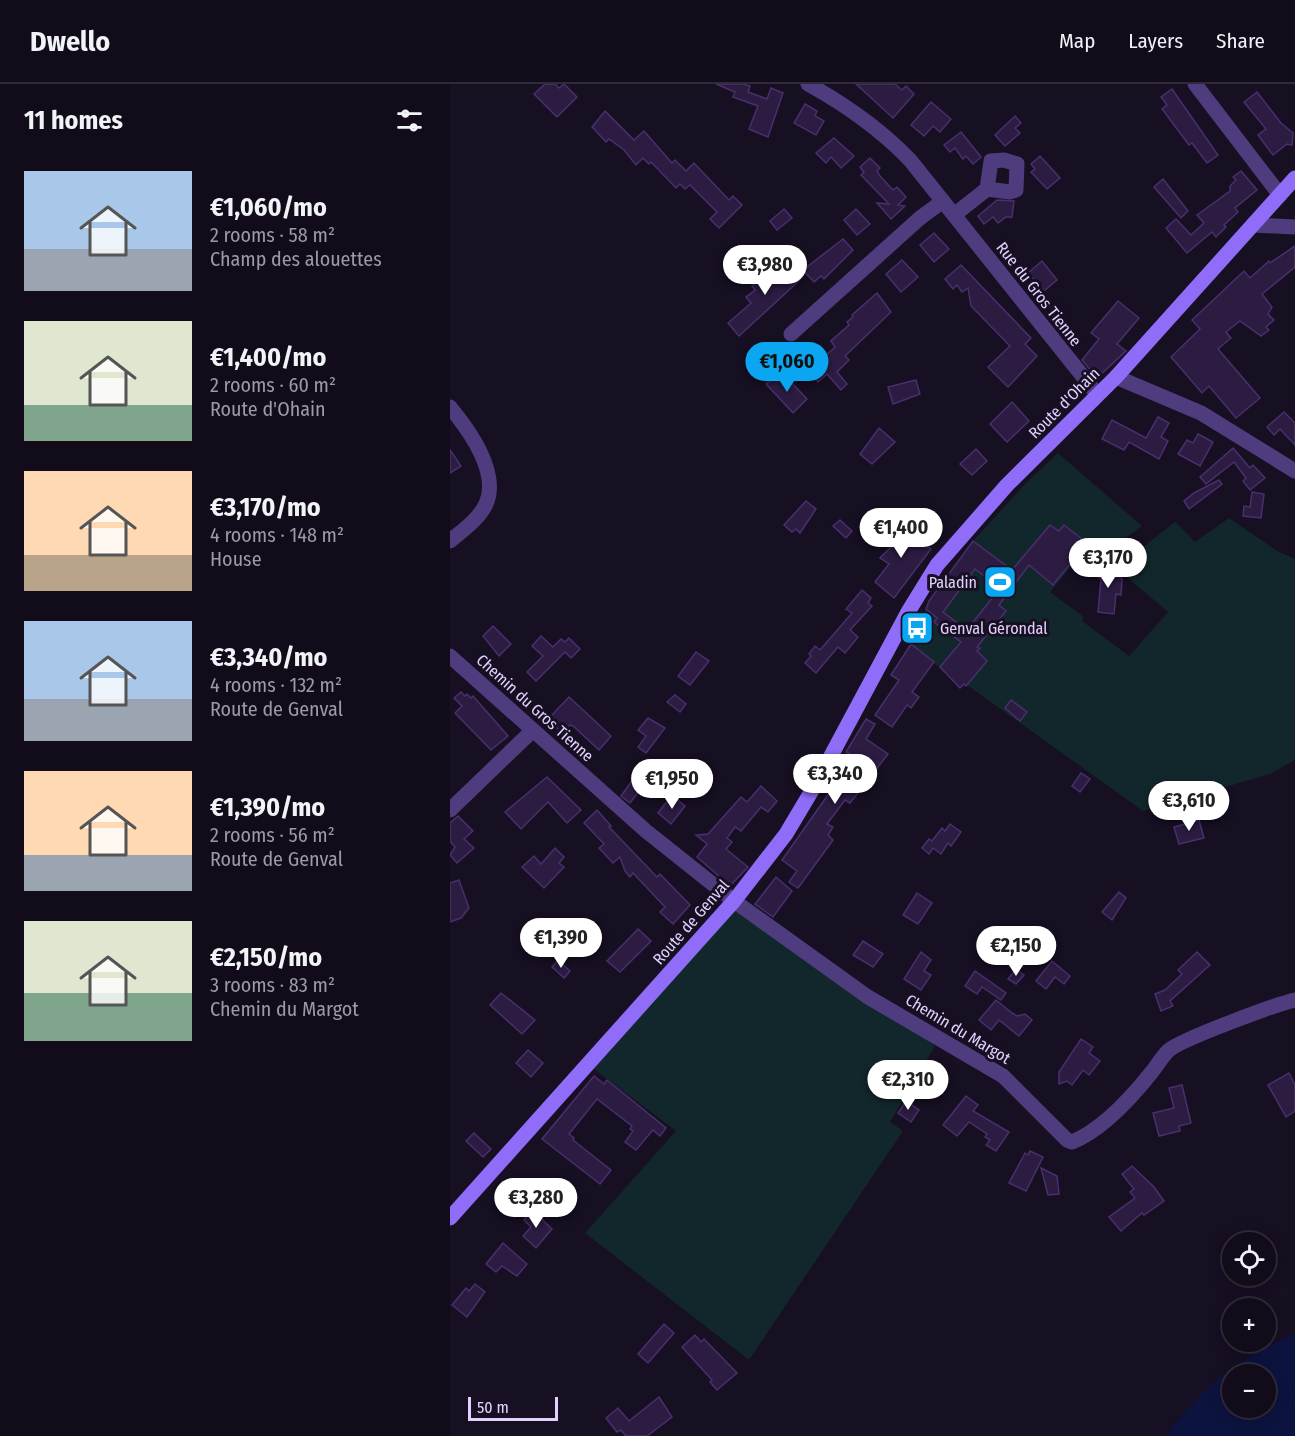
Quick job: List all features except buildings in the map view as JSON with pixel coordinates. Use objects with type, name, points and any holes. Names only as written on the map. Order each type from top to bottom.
[{"type":"main road","name":"Route d'Ohain","points":[[908,612],[937,565],[963,533],[1116,377],[1295,178]]},
{"type":"main road","name":"Route de Genval","points":[[450,1218],[455,1204],[734,901],[802,810],[908,612]]},
{"type":"street","name":"Rue du Gros Tienne","points":[[808,84],[879,129],[910,160],[1097,394]]},
{"type":"street","points":[[1195,84],[1280,195]]},
{"type":"street","points":[[954,215],[987,189]]},
{"type":"street","points":[[792,334],[920,218],[943,201]]},
{"type":"street","points":[[1253,225],[1295,227]]},
{"type":"street","points":[[1116,377],[1200,413],[1295,471]]},
{"type":"street","points":[[450,407],[485,464],[489,490],[486,503],[479,515],[450,542]]},
{"type":"street","name":"Chemin du Gros Tienne","points":[[450,656],[646,831],[734,901]]},
{"type":"street","points":[[450,810],[532,731]]},
{"type":"street","name":"Chemin du Margot","points":[[734,901],[868,997],[1003,1076],[1072,1142],[1097,1126],[1131,1095],[1170,1049],[1193,1038],[1295,1000]]},
{"type":"green space","points":[[1058,453],[1142,526],[1116,545],[1129,558],[1175,522],[1195,542],[1229,518],[1277,551],[1295,559],[1295,760],[1270,774],[1143,811],[953,675],[951,677],[911,644],[929,601],[973,541],[1025,484]],"holes":[[[1089,545],[1168,612],[1129,656],[1082,621],[1084,617],[1050,592]]]},
{"type":"green space","points":[[739,902],[877,1000],[935,1046],[890,1122],[903,1131],[749,1360],[585,1233],[676,1131],[594,1069]]},
{"type":"shaded area","points":[[1295,1333],[1295,1436],[1165,1436],[1194,1402],[1222,1376],[1222,1418],[1276,1418],[1276,1364],[1238,1364],[1255,1353],[1276,1352],[1276,1342]]},
{"type":"place","name":"Paladin","points":[[1000,582]]},
{"type":"place","name":"Genval Gérondal","points":[[917,628]]}]
